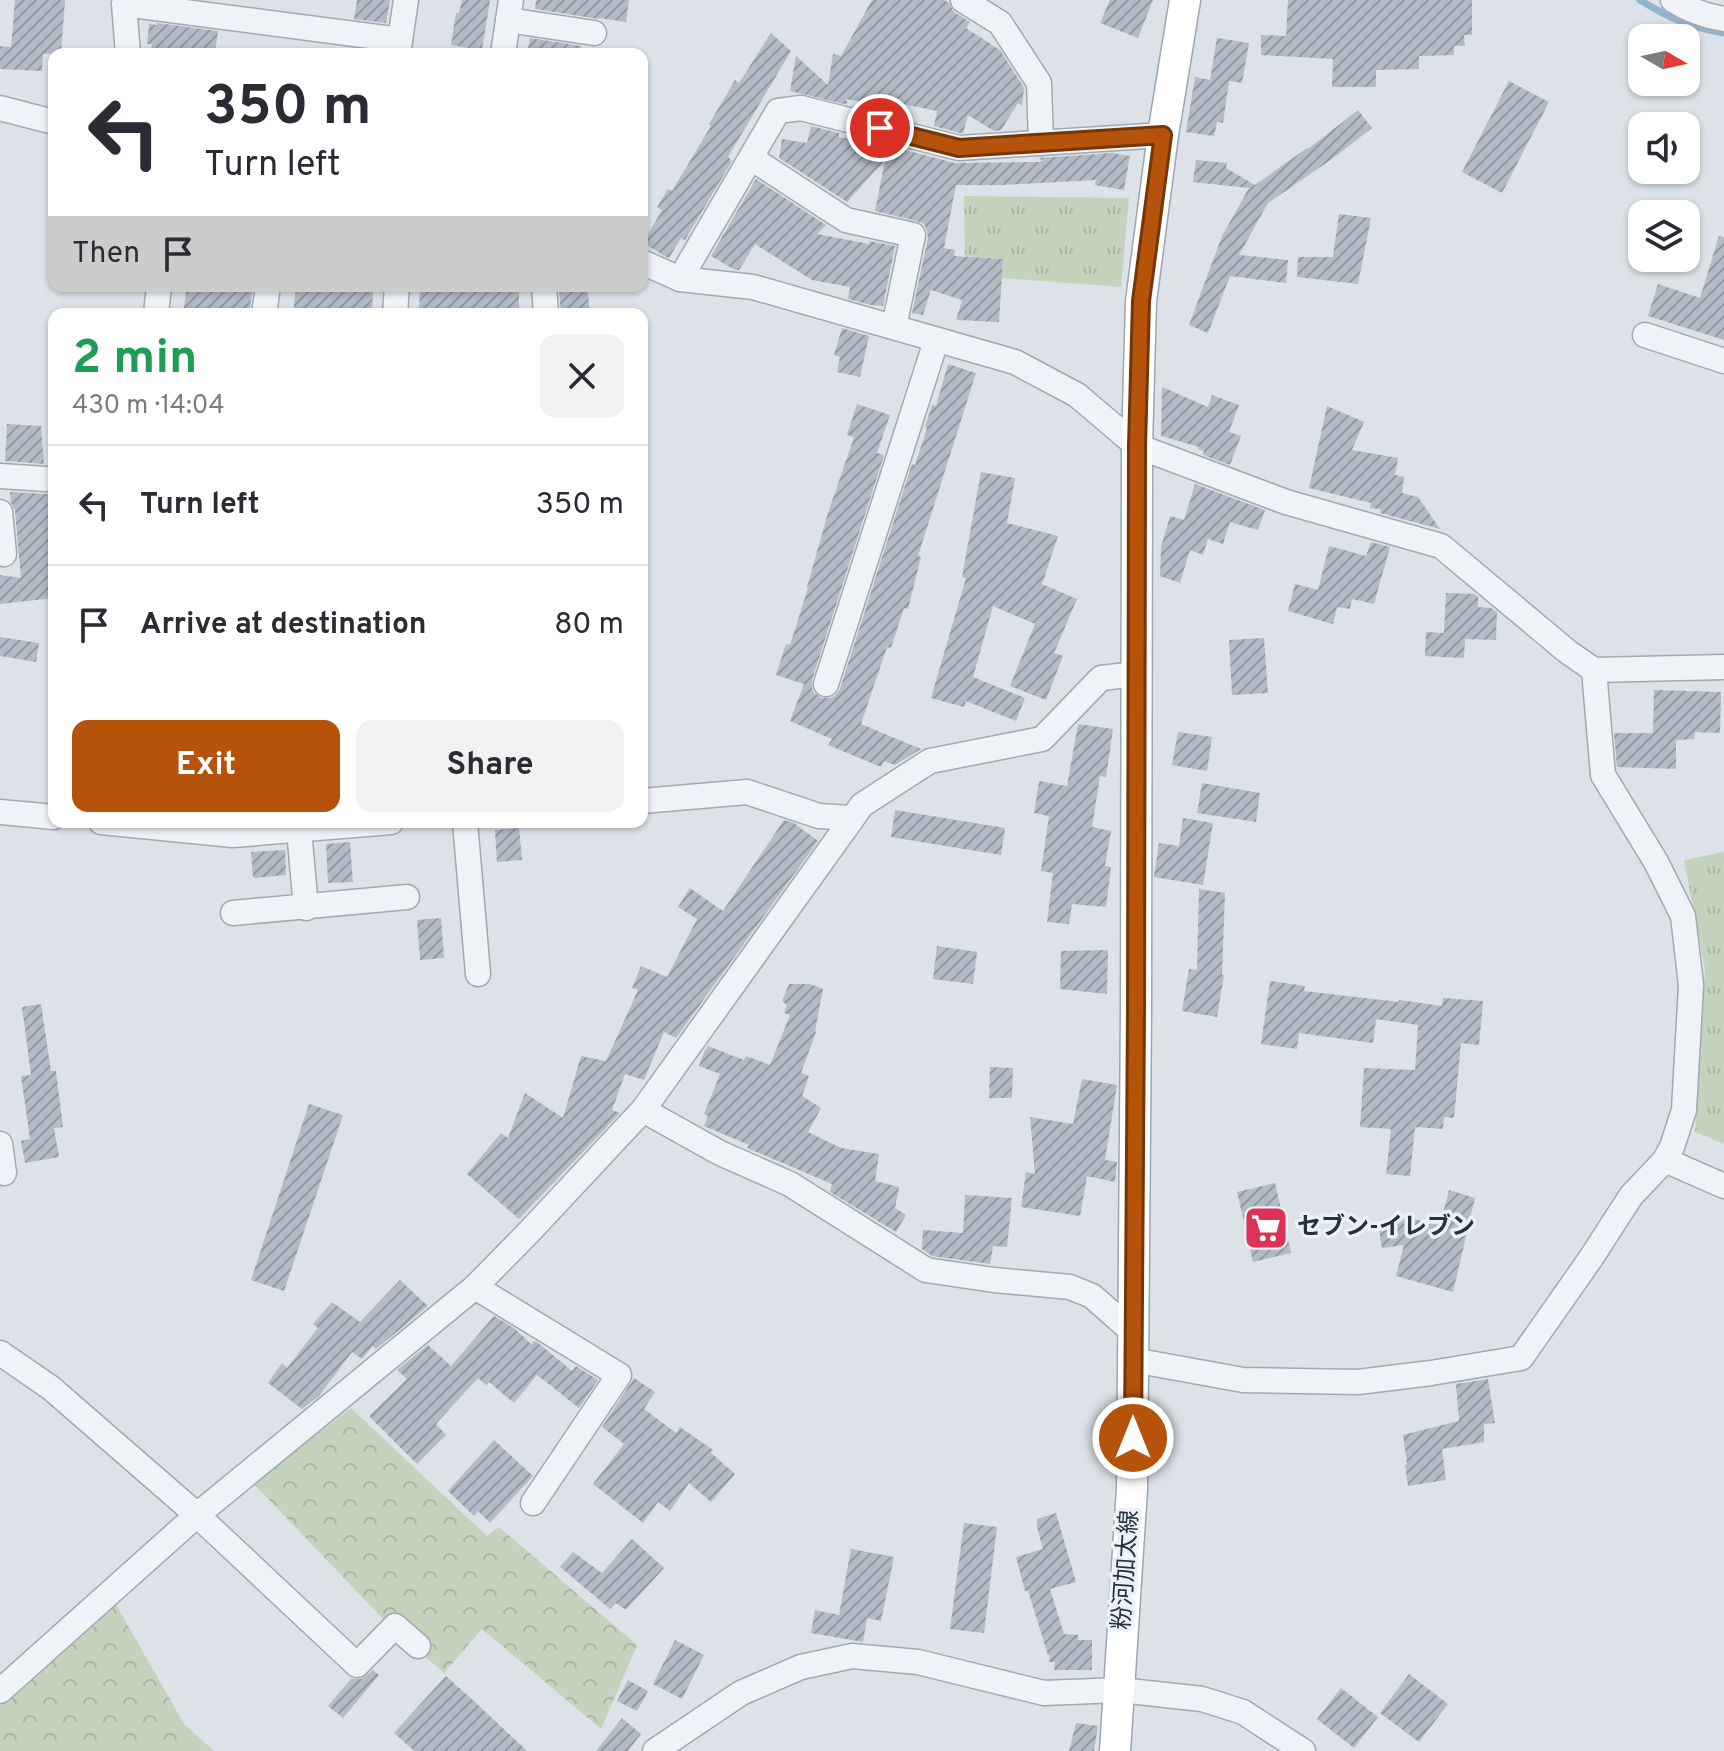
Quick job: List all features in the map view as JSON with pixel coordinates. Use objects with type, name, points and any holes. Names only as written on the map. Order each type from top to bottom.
[{"type":"main road","name":"粉河加太線","points":[[1115,1751],[1132,1489],[1137,446],[1141,301],[1185,0]]},
{"type":"street","points":[[128,48],[124,2],[399,47],[406,0]]},
{"type":"street","points":[[963,0],[1000,23],[1039,83],[1041,143]]},
{"type":"street","points":[[1673,0],[1708,16],[1724,19]]},
{"type":"street","points":[[504,48],[510,10],[594,33]]},
{"type":"street","points":[[0,108],[48,120]]},
{"type":"street","points":[[680,279],[778,111],[801,108],[959,148],[1163,135]]},
{"type":"street","points":[[751,158],[846,220],[913,235],[894,327]]},
{"type":"street","points":[[648,265],[680,279],[753,287],[1015,362],[1077,395],[1137,446],[1286,502],[1441,546],[1594,670],[1724,667]]},
{"type":"street","points":[[1645,335],[1724,361]]},
{"type":"street","points":[[826,684],[936,341]]},
{"type":"street","points":[[0,476],[46,479]]},
{"type":"street","points":[[0,512],[4,554]]},
{"type":"street","points":[[643,1110],[720,1153],[790,1184],[926,1270],[1070,1287],[1092,1296],[1133,1346],[1243,1380],[1358,1382],[1521,1358],[1631,1196],[1665,1160],[1684,1110],[1691,985],[1683,916],[1656,862],[1603,775],[1594,670]]},
{"type":"street","points":[[0,1691],[197,1515],[475,1287],[530,1231],[643,1110],[862,805],[930,761],[1042,739],[1101,678],[1136,674]]},
{"type":"street","points":[[648,800],[747,792],[819,816],[852,818]]},
{"type":"street","points":[[0,812],[48,816]]},
{"type":"street","points":[[162,828],[233,835],[321,828]]},
{"type":"street","points":[[466,828],[478,974]]},
{"type":"street","points":[[299,830],[306,908]]},
{"type":"street","points":[[233,913],[407,897]]},
{"type":"street","points":[[0,1144],[4,1173]]},
{"type":"street","points":[[1665,1160],[1724,1186]]},
{"type":"street","points":[[475,1287],[619,1375],[533,1503]]},
{"type":"street","points":[[0,1353],[51,1388],[197,1515],[357,1665],[395,1626],[418,1646]]},
{"type":"street","points":[[655,1751],[741,1693],[801,1667],[852,1656],[918,1662],[1044,1693],[1120,1690],[1202,1699],[1243,1712],[1303,1751]]},
{"type":"green space","points":[[964,196],[1129,198],[1121,287],[1002,278],[1003,259],[965,256]]},
{"type":"green space","points":[[1724,852],[1724,1144],[1695,1132],[1705,969],[1684,860]]},
{"type":"green space","points":[[351,1408],[487,1536],[499,1527],[637,1645],[601,1729],[482,1629],[444,1673],[387,1623],[253,1483]]},
{"type":"green space","points":[[114,1601],[184,1724],[214,1751],[0,1751],[0,1706]]},
{"type":"building","points":[[15,0],[65,0],[61,48],[48,48],[48,54],[43,54],[42,71],[0,69],[0,46],[11,47]]},
{"type":"building","points":[[357,0],[390,0],[386,23],[354,19]]},
{"type":"building","points":[[462,0],[490,0],[482,48],[451,45],[456,13],[459,13]]},
{"type":"building","points":[[536,0],[629,0],[626,22],[535,9]]},
{"type":"building","points":[[872,0],[944,0],[949,3],[954,12],[970,22],[966,28],[1000,50],[1024,88],[1022,106],[1018,103],[1001,130],[994,131],[968,115],[963,133],[960,133],[934,126],[937,111],[878,99],[878,105],[845,99],[848,103],[844,104],[790,91],[796,56],[828,85],[833,54],[841,56]]},
{"type":"building","points":[[1110,0],[1153,0],[1138,38],[1100,23]]},
{"type":"building","points":[[1288,0],[1472,0],[1472,35],[1464,35],[1465,46],[1454,46],[1454,55],[1419,56],[1419,69],[1376,70],[1376,87],[1332,87],[1333,59],[1261,55],[1261,35],[1286,36]]},
{"type":"building","points":[[149,24],[218,31],[216,48],[151,48],[152,44],[147,44]]},
{"type":"building","points":[[771,33],[791,51],[728,157],[732,161],[685,240],[681,238],[669,258],[648,246],[648,234],[662,210],[657,207],[668,189],[672,191],[735,80],[739,83]]},
{"type":"building","points":[[530,38],[581,46],[581,48],[528,48]]},
{"type":"building","points":[[1217,38],[1249,43],[1242,83],[1229,81],[1223,123],[1217,122],[1214,136],[1186,132],[1195,77],[1210,80]]},
{"type":"building","points":[[1509,81],[1549,102],[1502,193],[1462,172]]},
{"type":"building","points":[[1358,110],[1372,128],[1268,203],[1239,255],[1288,260],[1286,283],[1230,276],[1208,333],[1189,325],[1222,236],[1249,188],[1193,182],[1196,160],[1227,163],[1226,168],[1255,185]]},
{"type":"building","points":[[811,126],[839,133],[839,137],[955,163],[1040,162],[1043,161],[1039,158],[1112,153],[1130,156],[1124,190],[1095,185],[1096,180],[956,185],[944,248],[955,250],[954,256],[1003,259],[999,322],[956,320],[962,300],[931,290],[923,315],[912,313],[927,231],[924,224],[917,221],[875,211],[885,160],[847,202],[779,158],[782,139],[807,143]]},
{"type":"building","points":[[756,179],[826,225],[817,234],[895,246],[883,306],[848,299],[850,287],[812,280],[755,244],[739,270],[711,256]]},
{"type":"building","points":[[1339,214],[1371,218],[1358,284],[1297,277],[1298,257],[1333,257]]},
{"type":"building","points":[[1719,236],[1724,237],[1724,340],[1648,316],[1658,284],[1700,298]]},
{"type":"building","points":[[186,292],[252,292],[250,308],[184,308]]},
{"type":"building","points":[[295,292],[373,292],[372,308],[294,308]]},
{"type":"building","points":[[420,292],[519,292],[519,308],[419,308]]},
{"type":"building","points":[[559,292],[588,292],[589,308],[561,308]]},
{"type":"building","points":[[842,328],[869,336],[860,377],[837,372],[840,357],[834,355]]},
{"type":"building","points":[[948,364],[976,373],[918,556],[921,557],[908,609],[904,608],[891,648],[887,647],[861,724],[921,749],[895,765],[884,761],[881,767],[828,745],[832,739],[790,721],[804,684],[776,675],[786,644],[790,645],[828,513],[854,437],[847,435],[857,404],[890,415],[877,453],[884,455],[812,680],[814,693],[822,698],[835,696],[840,689],[912,464],[915,465],[932,405],[936,406]]},
{"type":"building","points":[[1162,387],[1208,407],[1212,395],[1239,405],[1229,432],[1241,436],[1230,465],[1203,455],[1204,451],[1199,447],[1161,436]]},
{"type":"building","points":[[1327,406],[1364,422],[1352,450],[1398,458],[1395,475],[1404,477],[1402,493],[1418,497],[1440,529],[1380,513],[1381,509],[1370,508],[1371,503],[1309,488]]},
{"type":"building","points":[[7,424],[41,426],[44,464],[5,461]]},
{"type":"building","points":[[981,472],[1015,478],[1007,523],[1058,536],[1042,584],[1077,599],[1054,653],[1063,656],[1046,700],[1010,686],[1035,624],[993,606],[973,677],[1025,698],[1016,721],[966,701],[964,707],[931,698],[966,578],[962,577]]},
{"type":"building","points":[[1195,484],[1265,510],[1258,530],[1230,522],[1223,544],[1208,539],[1203,555],[1190,550],[1180,583],[1160,576],[1161,547],[1170,516],[1184,520]]},
{"type":"building","points":[[10,492],[48,494],[48,599],[0,604],[0,575],[21,578],[15,511]]},
{"type":"building","points":[[1371,542],[1390,547],[1374,604],[1352,599],[1350,609],[1337,607],[1333,624],[1288,611],[1295,584],[1318,590],[1329,546],[1366,556]]},
{"type":"building","points":[[1446,593],[1475,594],[1478,607],[1497,612],[1496,640],[1465,639],[1464,658],[1425,656],[1426,632],[1444,633]]},
{"type":"building","points":[[0,637],[39,643],[36,662],[0,656]]},
{"type":"building","points":[[1264,638],[1268,693],[1232,695],[1229,640]]},
{"type":"building","points":[[1654,690],[1721,692],[1720,733],[1695,732],[1694,739],[1676,740],[1676,769],[1617,767],[1614,733],[1653,733]]},
{"type":"building","points":[[1078,724],[1113,729],[1106,777],[1100,776],[1092,827],[1111,831],[1105,866],[1111,867],[1106,907],[1072,904],[1069,924],[1047,922],[1053,873],[1041,871],[1049,816],[1034,813],[1039,781],[1067,786]]},
{"type":"building","points":[[1178,732],[1212,737],[1207,771],[1172,765]]},
{"type":"building","points":[[1202,783],[1260,793],[1256,822],[1197,813]]},
{"type":"building","points":[[895,810],[1005,828],[1001,855],[891,837]]},
{"type":"building","points":[[1183,818],[1213,823],[1203,885],[1154,877],[1159,843],[1179,846]]},
{"type":"building","points":[[784,820],[794,823],[818,841],[676,1038],[664,1032],[644,1080],[625,1074],[612,1110],[620,1113],[519,1219],[467,1174],[501,1133],[508,1138],[525,1093],[563,1118],[581,1056],[606,1061],[638,990],[632,988],[641,966],[667,977],[697,919],[678,907],[690,888],[723,911]]},
{"type":"building","points":[[519,828],[522,860],[497,862],[495,830]]},
{"type":"building","points":[[350,842],[353,882],[328,883],[326,844]]},
{"type":"building","points":[[285,850],[286,875],[253,878],[251,852]]},
{"type":"building","points":[[1199,889],[1225,893],[1224,975],[1217,1017],[1182,1011],[1189,969],[1197,970]]},
{"type":"building","points":[[441,918],[444,958],[420,960],[417,920]]},
{"type":"building","points":[[937,946],[977,952],[973,984],[933,979]]},
{"type":"building","points":[[1108,950],[1107,994],[1060,989],[1061,951]]},
{"type":"building","points":[[1270,981],[1305,986],[1304,991],[1399,1002],[1442,1006],[1443,998],[1483,1001],[1479,1045],[1461,1043],[1454,1118],[1444,1117],[1443,1129],[1415,1127],[1410,1176],[1386,1174],[1391,1129],[1360,1127],[1364,1068],[1415,1070],[1418,1025],[1376,1019],[1373,1043],[1299,1033],[1297,1049],[1261,1044]]},
{"type":"building","points":[[789,984],[810,984],[823,989],[816,1032],[801,1073],[809,1076],[802,1096],[821,1108],[808,1132],[841,1148],[879,1154],[875,1181],[899,1187],[895,1208],[906,1215],[896,1232],[830,1192],[832,1184],[704,1126],[708,1116],[704,1114],[720,1074],[699,1066],[705,1050],[708,1046],[744,1060],[746,1056],[770,1065],[790,1015],[784,1013],[787,1005],[782,1001]]},
{"type":"building","points":[[41,1004],[51,1071],[56,1071],[63,1127],[54,1128],[59,1157],[25,1163],[21,1141],[30,1139],[21,1076],[31,1075],[22,1007]]},
{"type":"building","points":[[990,1067],[1013,1068],[1012,1098],[989,1098]]},
{"type":"building","points":[[1082,1079],[1117,1085],[1105,1160],[1117,1162],[1115,1182],[1087,1176],[1080,1216],[1021,1207],[1026,1172],[1035,1174],[1030,1117],[1073,1124]]},
{"type":"building","points":[[309,1104],[343,1115],[284,1291],[251,1280]]},
{"type":"building","points":[[1275,1183],[1291,1253],[1253,1262],[1237,1192]]},
{"type":"building","points":[[1449,1190],[1475,1198],[1453,1292],[1396,1276],[1404,1245],[1382,1248],[1378,1223],[1409,1218],[1440,1225]]},
{"type":"building","points":[[965,1195],[1012,1198],[1007,1247],[993,1246],[990,1264],[932,1256],[922,1249],[923,1230],[963,1233]]},
{"type":"building","points":[[400,1280],[428,1306],[376,1349],[373,1346],[362,1359],[352,1352],[319,1396],[302,1409],[268,1383],[282,1363],[287,1368],[318,1328],[313,1324],[332,1302],[360,1322]]},
{"type":"building","points":[[494,1316],[514,1328],[531,1344],[537,1342],[572,1371],[576,1366],[598,1380],[579,1408],[537,1375],[514,1403],[489,1382],[486,1385],[478,1378],[436,1424],[446,1435],[417,1464],[369,1416],[407,1379],[397,1370],[428,1345],[451,1366]]},
{"type":"building","points":[[634,1378],[655,1392],[644,1409],[676,1433],[680,1427],[713,1450],[711,1453],[735,1474],[711,1502],[689,1483],[670,1511],[658,1502],[643,1523],[593,1484],[624,1444],[602,1427]]},
{"type":"building","points":[[1488,1379],[1495,1423],[1484,1424],[1484,1442],[1442,1449],[1446,1480],[1408,1486],[1403,1435],[1459,1421],[1456,1384]]},
{"type":"building","points":[[494,1440],[533,1476],[490,1523],[478,1511],[474,1516],[448,1491]]},
{"type":"building","points":[[1056,1513],[1076,1582],[1050,1589],[1064,1634],[1078,1635],[1078,1640],[1092,1640],[1092,1670],[1054,1670],[1055,1662],[1049,1662],[1050,1655],[1028,1591],[1025,1591],[1016,1557],[1043,1549],[1037,1519]]},
{"type":"building","points":[[964,1523],[997,1527],[984,1633],[950,1629]]},
{"type":"building","points":[[632,1539],[664,1568],[626,1610],[616,1603],[610,1609],[560,1567],[573,1552],[602,1573]]},
{"type":"building","points":[[851,1549],[894,1557],[881,1621],[867,1618],[863,1642],[811,1633],[815,1610],[839,1615]]},
{"type":"building","points":[[675,1640],[704,1655],[682,1699],[653,1684]]},
{"type":"building","points":[[373,1670],[379,1675],[343,1718],[328,1706],[351,1679],[362,1679]]},
{"type":"building","points":[[1409,1674],[1448,1704],[1419,1742],[1380,1713]]},
{"type":"building","points":[[446,1676],[527,1751],[414,1751],[394,1733]]},
{"type":"building","points":[[628,1680],[648,1691],[637,1711],[617,1701]]},
{"type":"building","points":[[1341,1688],[1378,1717],[1354,1748],[1317,1719]]},
{"type":"building","points":[[622,1718],[641,1734],[628,1751],[596,1751]]},
{"type":"building","points":[[1076,1723],[1098,1726],[1094,1751],[1069,1751]]},
{"type":"waterway","points":[[1640,0],[1680,21],[1724,33]]},
{"type":"place","name":"セブン-イレブン","points":[[1266,1228]]},
{"type":"route","points":[[880,128],[959,148],[1163,135],[1141,301],[1137,446],[1133,1438]]}]
